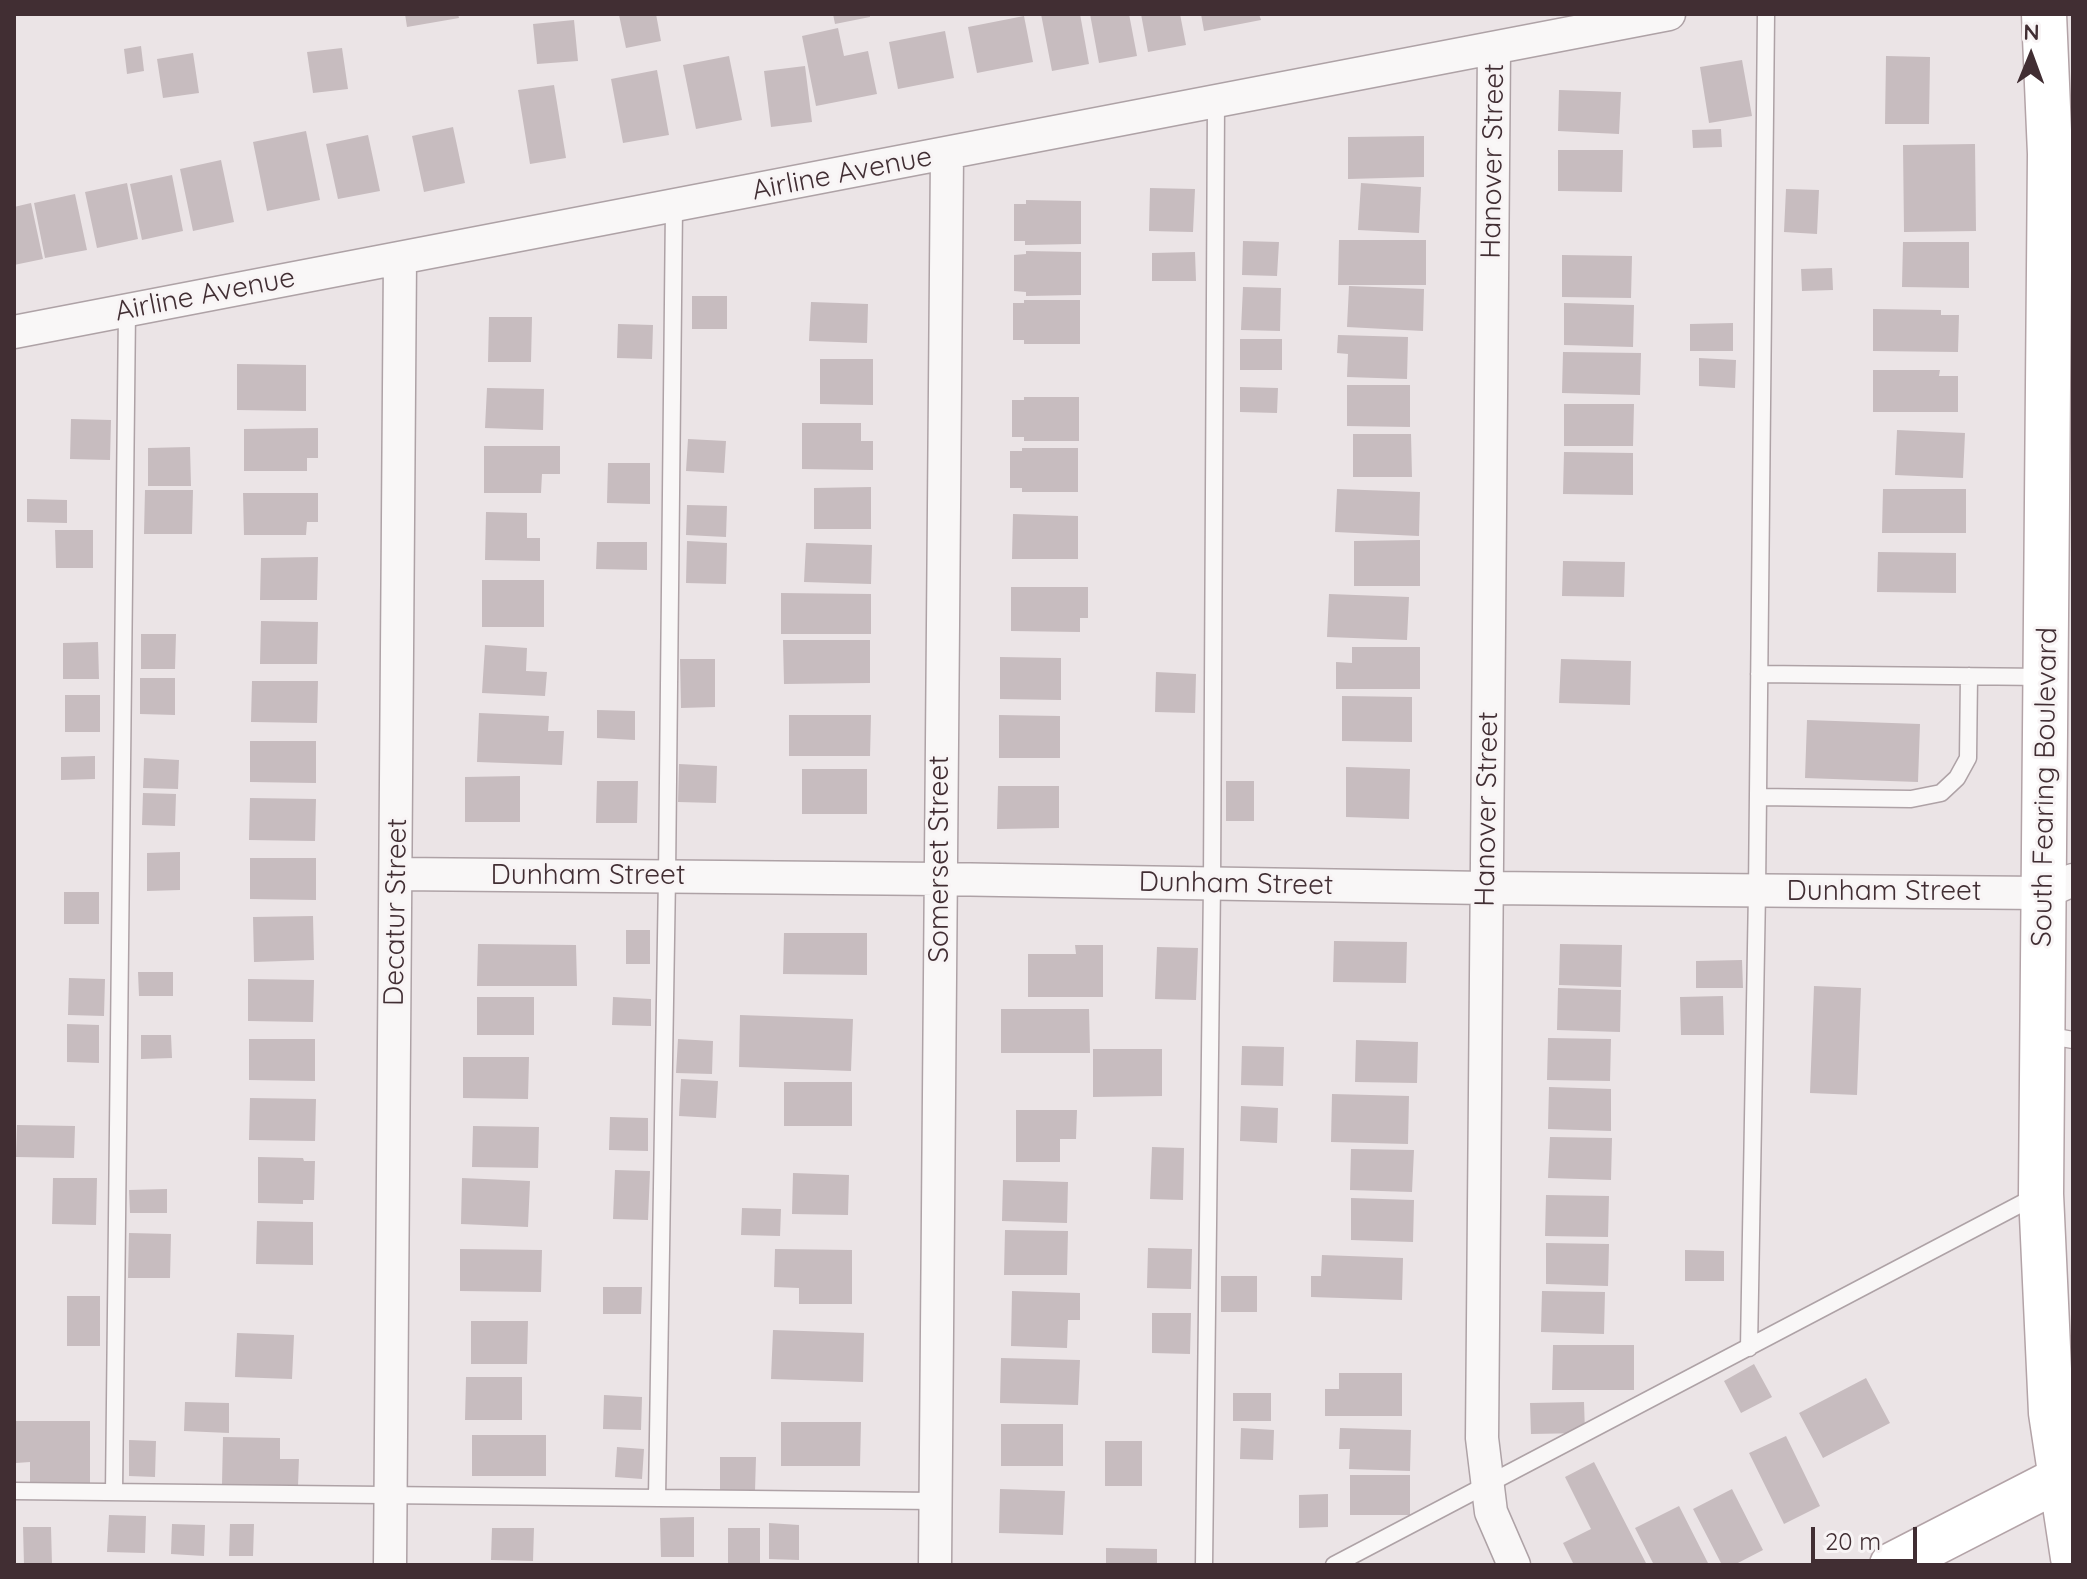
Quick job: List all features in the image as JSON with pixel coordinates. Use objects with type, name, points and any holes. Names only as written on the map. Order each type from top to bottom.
[{"type":"main road","name":"South Fearing Boulevard","points":[[2044,14],[2050,154],[2054,613],[2046,677],[2058,886],[2058,1037],[2041,1194],[2050,1397],[2067,1476],[2073,1558]]},
{"type":"main road","points":[[2041,1194],[2073,1285]]},
{"type":"main road","points":[[1893,1565],[2067,1476]]},
{"type":"street","name":"Airline Avenue","points":[[14,332],[1669,14]]},
{"type":"street","name":"Hanover Street","points":[[1494,48],[1482,1438],[1491,1512],[1514,1565]]},
{"type":"street","name":"Somerset Street","points":[[935,1565],[947,154]]},
{"type":"street","name":"Decatur Street","points":[[390,1565],[400,258]]},
{"type":"street","name":"Dunham Street","points":[[397,874],[1757,891],[2058,886]]},
{"type":"lane","points":[[1749,1348],[1766,14]]},
{"type":"lane","points":[[1204,1565],[1212,883],[1216,101]]},
{"type":"lane","points":[[657,1498],[674,206]]},
{"type":"lane","points":[[114,1492],[127,310]]},
{"type":"lane","points":[[1759,674],[2046,677]]},
{"type":"lane","points":[[1758,797],[1911,799],[1941,793],[1957,778],[1968,758],[1969,676]]},
{"type":"lane","points":[[1334,1565],[2041,1194]]},
{"type":"lane","points":[[14,1491],[936,1501]]},
{"type":"building","points":[[405,14],[458,14],[459,18],[407,27]]},
{"type":"building","points":[[656,14],[661,41],[626,48],[619,15]]},
{"type":"building","points":[[833,14],[870,14],[870,17],[835,24]]},
{"type":"building","points":[[1041,14],[1080,14],[1089,64],[1052,71]]},
{"type":"building","points":[[1090,14],[1129,14],[1137,56],[1099,63]]},
{"type":"building","points":[[1141,14],[1180,14],[1186,45],[1148,52]]},
{"type":"building","points":[[1201,14],[1259,14],[1261,20],[1204,31]]},
{"type":"building","points":[[1024,16],[1033,62],[977,73],[968,27]]},
{"type":"building","points":[[574,20],[578,61],[537,64],[533,24]]},
{"type":"building","points":[[838,28],[844,56],[868,51],[877,94],[816,106],[802,36]]},
{"type":"building","points":[[945,31],[954,78],[898,89],[889,42]]},
{"type":"building","points":[[141,46],[144,71],[127,74],[124,49]]},
{"type":"building","points":[[342,48],[348,89],[313,93],[307,52]]},
{"type":"building","points":[[193,53],[199,93],[163,98],[157,59]]},
{"type":"building","points":[[729,56],[742,120],[696,129],[683,65]]},
{"type":"building","points":[[1886,56],[1930,57],[1929,124],[1885,124]]},
{"type":"building","points":[[1742,60],[1752,116],[1709,123],[1700,67]]},
{"type":"building","points":[[805,66],[812,122],[771,127],[764,71]]},
{"type":"building","points":[[657,70],[669,135],[623,143],[611,79]]},
{"type":"building","points":[[554,85],[566,158],[530,164],[518,90]]},
{"type":"building","points":[[1559,90],[1621,92],[1619,134],[1558,131]]},
{"type":"building","points":[[453,127],[465,183],[424,192],[412,136]]},
{"type":"building","points":[[1721,129],[1722,147],[1693,148],[1692,130]]},
{"type":"building","points":[[306,131],[320,200],[267,211],[253,142]]},
{"type":"building","points":[[368,135],[380,191],[338,199],[326,144]]},
{"type":"building","points":[[1424,136],[1424,177],[1348,179],[1348,137]]},
{"type":"building","points":[[1975,144],[1976,231],[1904,232],[1903,145]]},
{"type":"building","points":[[1558,150],[1623,150],[1622,192],[1558,191]]},
{"type":"building","points":[[221,160],[234,222],[193,231],[180,169]]},
{"type":"building","points":[[172,175],[183,231],[142,240],[130,184]]},
{"type":"building","points":[[127,183],[138,239],[97,248],[85,192]]},
{"type":"building","points":[[1361,183],[1421,187],[1419,233],[1358,230]]},
{"type":"building","points":[[1150,188],[1195,189],[1193,232],[1149,231]]},
{"type":"building","points":[[1786,189],[1819,190],[1817,234],[1784,232]]},
{"type":"building","points":[[75,194],[87,250],[45,258],[34,203]]},
{"type":"building","points":[[1026,200],[1081,201],[1081,244],[1025,245],[1025,241],[1014,241],[1014,204],[1026,204]]},
{"type":"building","points":[[31,203],[43,259],[14,265],[14,207]]},
{"type":"building","points":[[1339,240],[1426,240],[1426,285],[1338,285]]},
{"type":"building","points":[[1243,241],[1279,242],[1277,276],[1242,275]]},
{"type":"building","points":[[1903,242],[1969,242],[1969,288],[1902,287]]},
{"type":"building","points":[[1026,251],[1081,252],[1081,295],[1026,296],[1026,292],[1014,291],[1014,255],[1026,254]]},
{"type":"building","points":[[1195,252],[1196,281],[1152,281],[1152,253]]},
{"type":"building","points":[[1562,255],[1632,256],[1631,298],[1562,297]]},
{"type":"building","points":[[1832,268],[1833,290],[1802,291],[1801,269]]},
{"type":"building","points":[[1349,286],[1424,289],[1423,331],[1347,327]]},
{"type":"building","points":[[1243,287],[1281,288],[1280,331],[1241,330]]},
{"type":"building","points":[[692,296],[727,296],[727,329],[692,329]]},
{"type":"building","points":[[1024,300],[1080,300],[1080,344],[1024,344],[1024,340],[1013,340],[1013,303],[1024,303]]},
{"type":"building","points":[[811,302],[868,304],[867,343],[809,341]]},
{"type":"building","points":[[1564,303],[1634,305],[1633,347],[1564,345]]},
{"type":"building","points":[[1873,309],[1941,310],[1941,315],[1959,315],[1958,352],[1873,351]]},
{"type":"building","points":[[489,317],[532,317],[531,362],[488,362]]},
{"type":"building","points":[[1733,323],[1733,351],[1690,351],[1690,324]]},
{"type":"building","points":[[618,324],[653,325],[652,359],[617,358]]},
{"type":"building","points":[[1338,335],[1408,337],[1407,379],[1347,377],[1348,354],[1337,353]]},
{"type":"building","points":[[1240,339],[1282,339],[1282,370],[1240,370]]},
{"type":"building","points":[[1563,352],[1641,353],[1640,395],[1562,393]]},
{"type":"building","points":[[1699,358],[1736,360],[1735,388],[1699,386]]},
{"type":"building","points":[[820,359],[873,359],[873,405],[820,404]]},
{"type":"building","points":[[237,364],[306,365],[306,411],[237,410]]},
{"type":"building","points":[[1873,370],[1940,370],[1939,376],[1958,376],[1958,412],[1873,412]]},
{"type":"building","points":[[1347,385],[1410,385],[1410,427],[1347,426]]},
{"type":"building","points":[[1240,387],[1278,388],[1277,413],[1240,412]]},
{"type":"building","points":[[487,388],[544,389],[543,430],[485,428]]},
{"type":"building","points":[[1024,397],[1079,397],[1079,441],[1024,441],[1024,437],[1012,437],[1012,400],[1024,400]]},
{"type":"building","points":[[1564,404],[1634,404],[1633,446],[1564,446]]},
{"type":"building","points":[[71,419],[111,420],[110,460],[70,459]]},
{"type":"building","points":[[802,423],[861,423],[861,441],[873,441],[873,470],[802,469]]},
{"type":"building","points":[[318,428],[318,458],[307,458],[307,471],[244,471],[244,429]]},
{"type":"building","points":[[1897,430],[1965,433],[1963,478],[1895,475]]},
{"type":"building","points":[[1353,434],[1411,434],[1412,477],[1353,477]]},
{"type":"building","points":[[688,439],[726,441],[724,473],[686,471]]},
{"type":"building","points":[[484,446],[560,446],[560,474],[542,474],[541,493],[484,493]]},
{"type":"building","points":[[190,447],[191,486],[148,486],[148,448]]},
{"type":"building","points":[[1022,448],[1078,448],[1078,492],[1022,492],[1022,488],[1010,488],[1010,451],[1022,451]]},
{"type":"building","points":[[1564,452],[1633,453],[1633,495],[1563,494]]},
{"type":"building","points":[[608,463],[650,463],[650,504],[607,503]]},
{"type":"building","points":[[871,487],[871,529],[814,529],[814,488]]},
{"type":"building","points":[[1337,489],[1420,492],[1419,536],[1335,532]]},
{"type":"building","points":[[1883,489],[1966,489],[1966,533],[1882,533]]},
{"type":"building","points":[[145,490],[193,490],[192,534],[144,534]]},
{"type":"building","points":[[243,493],[318,493],[318,522],[307,522],[306,535],[244,535]]},
{"type":"building","points":[[27,499],[67,500],[67,523],[27,522]]},
{"type":"building","points":[[687,505],[727,506],[726,537],[686,535]]},
{"type":"building","points":[[486,512],[527,513],[527,538],[540,538],[540,561],[485,560]]},
{"type":"building","points":[[1013,514],[1078,516],[1078,559],[1012,559]]},
{"type":"building","points":[[55,530],[93,530],[93,568],[56,568]]},
{"type":"building","points":[[1420,540],[1420,586],[1354,586],[1354,541]]},
{"type":"building","points":[[687,541],[727,543],[726,584],[686,583]]},
{"type":"building","points":[[597,542],[647,542],[647,570],[596,569]]},
{"type":"building","points":[[806,543],[872,545],[871,584],[804,582]]},
{"type":"building","points":[[1878,552],[1956,553],[1956,593],[1877,592]]},
{"type":"building","points":[[318,557],[317,600],[260,600],[261,558]]},
{"type":"building","points":[[1563,561],[1625,562],[1624,597],[1562,596]]},
{"type":"building","points":[[482,580],[544,580],[544,627],[482,627]]},
{"type":"building","points":[[1011,587],[1088,587],[1088,618],[1080,618],[1080,632],[1011,631]]},
{"type":"building","points":[[781,593],[871,594],[871,634],[781,634]]},
{"type":"building","points":[[1329,594],[1409,597],[1407,640],[1327,637]]},
{"type":"building","points":[[261,621],[318,622],[317,664],[260,664]]},
{"type":"building","points":[[141,634],[176,634],[175,669],[141,669]]},
{"type":"building","points":[[783,640],[870,640],[870,683],[784,684]]},
{"type":"building","points":[[98,642],[99,679],[63,679],[63,643]]},
{"type":"building","points":[[485,645],[527,648],[526,671],[547,672],[545,696],[482,693]]},
{"type":"building","points":[[1352,647],[1420,647],[1420,689],[1336,689],[1336,662],[1352,663]]},
{"type":"building","points":[[1000,657],[1061,658],[1061,700],[1000,699]]},
{"type":"building","points":[[680,659],[715,659],[715,707],[681,708]]},
{"type":"building","points":[[1561,659],[1631,661],[1630,705],[1559,703]]},
{"type":"building","points":[[1156,672],[1196,674],[1195,713],[1155,712]]},
{"type":"building","points":[[140,678],[175,678],[175,715],[140,714]]},
{"type":"building","points":[[252,681],[318,681],[317,723],[251,722]]},
{"type":"building","points":[[65,695],[100,695],[100,732],[65,732]]},
{"type":"building","points":[[1342,696],[1412,697],[1412,742],[1342,741]]},
{"type":"building","points":[[597,710],[635,711],[635,740],[597,738]]},
{"type":"building","points":[[479,713],[549,716],[548,731],[564,731],[562,765],[477,762]]},
{"type":"building","points":[[789,715],[871,715],[870,756],[789,756]]},
{"type":"building","points":[[999,715],[1060,716],[1060,758],[999,758]]},
{"type":"building","points":[[1807,720],[1920,724],[1918,782],[1805,778]]},
{"type":"building","points":[[250,741],[316,741],[316,783],[250,782]]},
{"type":"building","points":[[95,756],[95,779],[61,780],[61,757]]},
{"type":"building","points":[[144,758],[179,760],[178,789],[143,788]]},
{"type":"building","points":[[679,764],[717,766],[716,803],[678,802]]},
{"type":"building","points":[[1346,767],[1410,769],[1409,819],[1346,817]]},
{"type":"building","points":[[802,769],[867,769],[867,814],[802,814]]},
{"type":"building","points":[[520,776],[520,822],[465,822],[465,777]]},
{"type":"building","points":[[597,781],[638,781],[637,823],[596,823]]},
{"type":"building","points":[[1226,781],[1254,781],[1254,821],[1226,821]]},
{"type":"building","points":[[998,786],[1059,786],[1059,828],[997,829]]},
{"type":"building","points":[[143,793],[176,794],[175,826],[142,825]]},
{"type":"building","points":[[250,798],[316,799],[315,841],[249,840]]},
{"type":"building","points":[[180,852],[180,890],[147,891],[147,853]]},
{"type":"building","points":[[250,858],[316,858],[316,900],[250,899]]},
{"type":"building","points":[[64,892],[99,892],[99,924],[64,924]]},
{"type":"building","points":[[313,916],[314,960],[254,962],[253,917]]},
{"type":"building","points":[[626,930],[650,930],[650,964],[626,964]]},
{"type":"building","points":[[784,933],[867,933],[867,975],[783,974]]},
{"type":"building","points":[[1334,941],[1407,942],[1406,983],[1333,982]]},
{"type":"building","points":[[478,944],[576,945],[577,986],[477,986]]},
{"type":"building","points":[[1560,944],[1622,945],[1621,987],[1559,985]]},
{"type":"building","points":[[1075,945],[1103,945],[1103,997],[1028,997],[1028,954],[1076,954]]},
{"type":"building","points":[[1157,947],[1198,948],[1196,1000],[1155,999]]},
{"type":"building","points":[[1742,960],[1743,988],[1696,988],[1696,961]]},
{"type":"building","points":[[138,972],[173,972],[173,996],[139,996]]},
{"type":"building","points":[[69,978],[105,979],[104,1016],[68,1015]]},
{"type":"building","points":[[248,979],[314,980],[313,1022],[248,1021]]},
{"type":"building","points":[[1814,986],[1861,988],[1857,1095],[1810,1093]]},
{"type":"building","points":[[1558,988],[1621,990],[1620,1032],[1557,1030]]},
{"type":"building","points":[[1723,996],[1724,1035],[1681,1035],[1680,997]]},
{"type":"building","points":[[477,997],[534,997],[534,1035],[477,1035]]},
{"type":"building","points":[[613,997],[651,999],[651,1026],[612,1025]]},
{"type":"building","points":[[1001,1009],[1089,1009],[1090,1053],[1001,1053]]},
{"type":"building","points":[[740,1015],[853,1019],[851,1071],[739,1067]]},
{"type":"building","points":[[67,1024],[99,1025],[99,1063],[67,1062]]},
{"type":"building","points":[[141,1035],[171,1035],[172,1058],[141,1059]]},
{"type":"building","points":[[1548,1038],[1611,1039],[1610,1081],[1547,1080]]},
{"type":"building","points":[[249,1039],[315,1039],[315,1081],[249,1080]]},
{"type":"building","points":[[678,1039],[713,1041],[712,1074],[676,1073]]},
{"type":"building","points":[[1356,1040],[1418,1042],[1417,1083],[1355,1082]]},
{"type":"building","points":[[1242,1046],[1284,1047],[1283,1086],[1241,1085]]},
{"type":"building","points":[[1093,1049],[1162,1049],[1162,1096],[1093,1097]]},
{"type":"building","points":[[463,1057],[529,1057],[528,1099],[463,1098]]},
{"type":"building","points":[[681,1079],[718,1081],[716,1118],[679,1116]]},
{"type":"building","points":[[784,1082],[852,1082],[852,1126],[784,1126]]},
{"type":"building","points":[[1549,1087],[1611,1089],[1611,1131],[1548,1129]]},
{"type":"building","points":[[1332,1094],[1409,1096],[1408,1144],[1331,1142]]},
{"type":"building","points":[[250,1098],[316,1099],[315,1141],[249,1140]]},
{"type":"building","points":[[1241,1106],[1278,1108],[1277,1143],[1240,1141]]},
{"type":"building","points":[[1016,1110],[1077,1110],[1076,1139],[1060,1139],[1060,1162],[1016,1162]]},
{"type":"building","points":[[610,1117],[648,1118],[648,1151],[609,1150]]},
{"type":"building","points":[[17,1125],[75,1126],[74,1158],[16,1157]]},
{"type":"building","points":[[473,1126],[539,1127],[538,1168],[472,1167]]},
{"type":"building","points":[[1550,1137],[1612,1138],[1611,1180],[1548,1178]]},
{"type":"building","points":[[1152,1147],[1184,1148],[1183,1200],[1150,1199]]},
{"type":"building","points":[[1351,1149],[1414,1150],[1412,1192],[1350,1190]]},
{"type":"building","points":[[258,1157],[315,1161],[314,1200],[303,1200],[303,1204],[258,1203]]},
{"type":"building","points":[[615,1170],[650,1171],[648,1220],[613,1219]]},
{"type":"building","points":[[793,1173],[849,1175],[848,1215],[792,1214]]},
{"type":"building","points":[[53,1178],[97,1178],[96,1225],[52,1224]]},
{"type":"building","points":[[462,1178],[530,1181],[528,1227],[461,1224]]},
{"type":"building","points":[[1003,1180],[1068,1182],[1067,1223],[1002,1221]]},
{"type":"building","points":[[167,1189],[167,1213],[130,1213],[129,1190]]},
{"type":"building","points":[[1546,1195],[1609,1196],[1608,1237],[1545,1236]]},
{"type":"building","points":[[1351,1198],[1414,1200],[1413,1242],[1351,1240]]},
{"type":"building","points":[[742,1208],[781,1209],[780,1236],[741,1235]]},
{"type":"building","points":[[257,1221],[313,1222],[313,1265],[256,1264]]},
{"type":"building","points":[[1005,1230],[1068,1231],[1067,1275],[1004,1275]]},
{"type":"building","points":[[129,1233],[171,1234],[170,1278],[128,1278]]},
{"type":"building","points":[[1546,1243],[1609,1244],[1608,1286],[1546,1284]]},
{"type":"building","points":[[1148,1248],[1192,1249],[1191,1289],[1147,1288]]},
{"type":"building","points":[[460,1249],[542,1250],[541,1292],[460,1291]]},
{"type":"building","points":[[775,1249],[852,1250],[852,1304],[799,1304],[799,1288],[774,1287]]},
{"type":"building","points":[[1685,1250],[1724,1251],[1724,1281],[1685,1281]]},
{"type":"building","points":[[1322,1255],[1403,1258],[1402,1300],[1311,1297],[1311,1276],[1321,1276]]},
{"type":"building","points":[[1221,1276],[1257,1276],[1257,1312],[1221,1312]]},
{"type":"building","points":[[603,1287],[642,1287],[641,1314],[603,1314]]},
{"type":"building","points":[[1012,1291],[1080,1293],[1080,1320],[1068,1320],[1067,1348],[1011,1346]]},
{"type":"building","points":[[1542,1291],[1605,1292],[1604,1334],[1541,1332]]},
{"type":"building","points":[[67,1296],[100,1296],[100,1346],[67,1346]]},
{"type":"building","points":[[1152,1313],[1191,1313],[1190,1354],[1152,1353]]},
{"type":"building","points":[[471,1321],[528,1321],[527,1364],[471,1364]]},
{"type":"building","points":[[773,1330],[864,1333],[863,1382],[771,1379]]},
{"type":"building","points":[[237,1333],[294,1335],[292,1379],[235,1377]]},
{"type":"building","points":[[1553,1345],[1634,1345],[1634,1390],[1552,1390]]},
{"type":"building","points":[[1001,1358],[1080,1360],[1078,1405],[1000,1403]]},
{"type":"building","points":[[1754,1364],[1772,1397],[1741,1413],[1724,1381]]},
{"type":"building","points":[[1339,1373],[1402,1373],[1402,1416],[1325,1416],[1325,1389],[1339,1389]]},
{"type":"building","points":[[466,1377],[522,1377],[522,1420],[465,1420]]},
{"type":"building","points":[[1866,1378],[1890,1423],[1823,1458],[1799,1413]]},
{"type":"building","points":[[1233,1393],[1271,1393],[1271,1421],[1233,1421]]},
{"type":"building","points":[[604,1395],[642,1397],[641,1430],[603,1429]]},
{"type":"building","points":[[185,1402],[229,1403],[229,1433],[184,1431]]},
{"type":"building","points":[[1584,1402],[1585,1433],[1531,1434],[1530,1403]]},
{"type":"building","points":[[16,1421],[90,1421],[90,1483],[30,1483],[30,1462],[16,1463]]},
{"type":"building","points":[[781,1422],[861,1422],[860,1466],[781,1466]]},
{"type":"building","points":[[1001,1424],[1063,1424],[1063,1466],[1001,1466]]},
{"type":"building","points":[[1241,1428],[1274,1430],[1273,1460],[1240,1459]]},
{"type":"building","points":[[1340,1428],[1411,1430],[1410,1471],[1349,1469],[1350,1449],[1339,1449]]},
{"type":"building","points":[[472,1435],[546,1435],[546,1476],[472,1476]]},
{"type":"building","points":[[1786,1436],[1820,1506],[1784,1524],[1749,1453]]},
{"type":"building","points":[[223,1437],[280,1438],[280,1459],[299,1459],[298,1486],[222,1484]]},
{"type":"building","points":[[129,1440],[156,1441],[155,1477],[129,1476]]},
{"type":"building","points":[[1105,1441],[1142,1441],[1142,1486],[1105,1486]]},
{"type":"building","points":[[617,1447],[644,1449],[642,1479],[615,1477]]},
{"type":"building","points":[[720,1457],[756,1457],[755,1491],[720,1490]]},
{"type":"building","points":[[1594,1462],[1647,1565],[1574,1565],[1563,1543],[1591,1529],[1565,1477]]},
{"type":"building","points":[[1350,1475],[1410,1475],[1410,1515],[1350,1515]]},
{"type":"building","points":[[1000,1489],[1065,1491],[1063,1535],[999,1533]]},
{"type":"building","points":[[1732,1489],[1763,1550],[1734,1565],[1722,1565],[1693,1509]]},
{"type":"building","points":[[1328,1494],[1328,1527],[1299,1528],[1299,1495]]},
{"type":"building","points":[[1679,1506],[1709,1565],[1654,1565],[1635,1528]]},
{"type":"building","points":[[109,1515],[146,1516],[145,1553],[107,1552]]},
{"type":"building","points":[[694,1517],[694,1557],[661,1557],[660,1518]]},
{"type":"building","points":[[769,1523],[799,1525],[799,1560],[769,1559]]},
{"type":"building","points":[[172,1524],[205,1525],[204,1556],[171,1554]]},
{"type":"building","points":[[230,1524],[254,1524],[253,1556],[229,1556]]},
{"type":"building","points":[[23,1527],[51,1527],[52,1565],[24,1565]]},
{"type":"building","points":[[492,1528],[534,1528],[533,1561],[491,1560]]},
{"type":"building","points":[[728,1528],[760,1528],[760,1564],[728,1564]]},
{"type":"building","points":[[1106,1548],[1157,1549],[1157,1565],[1106,1565]]}]
